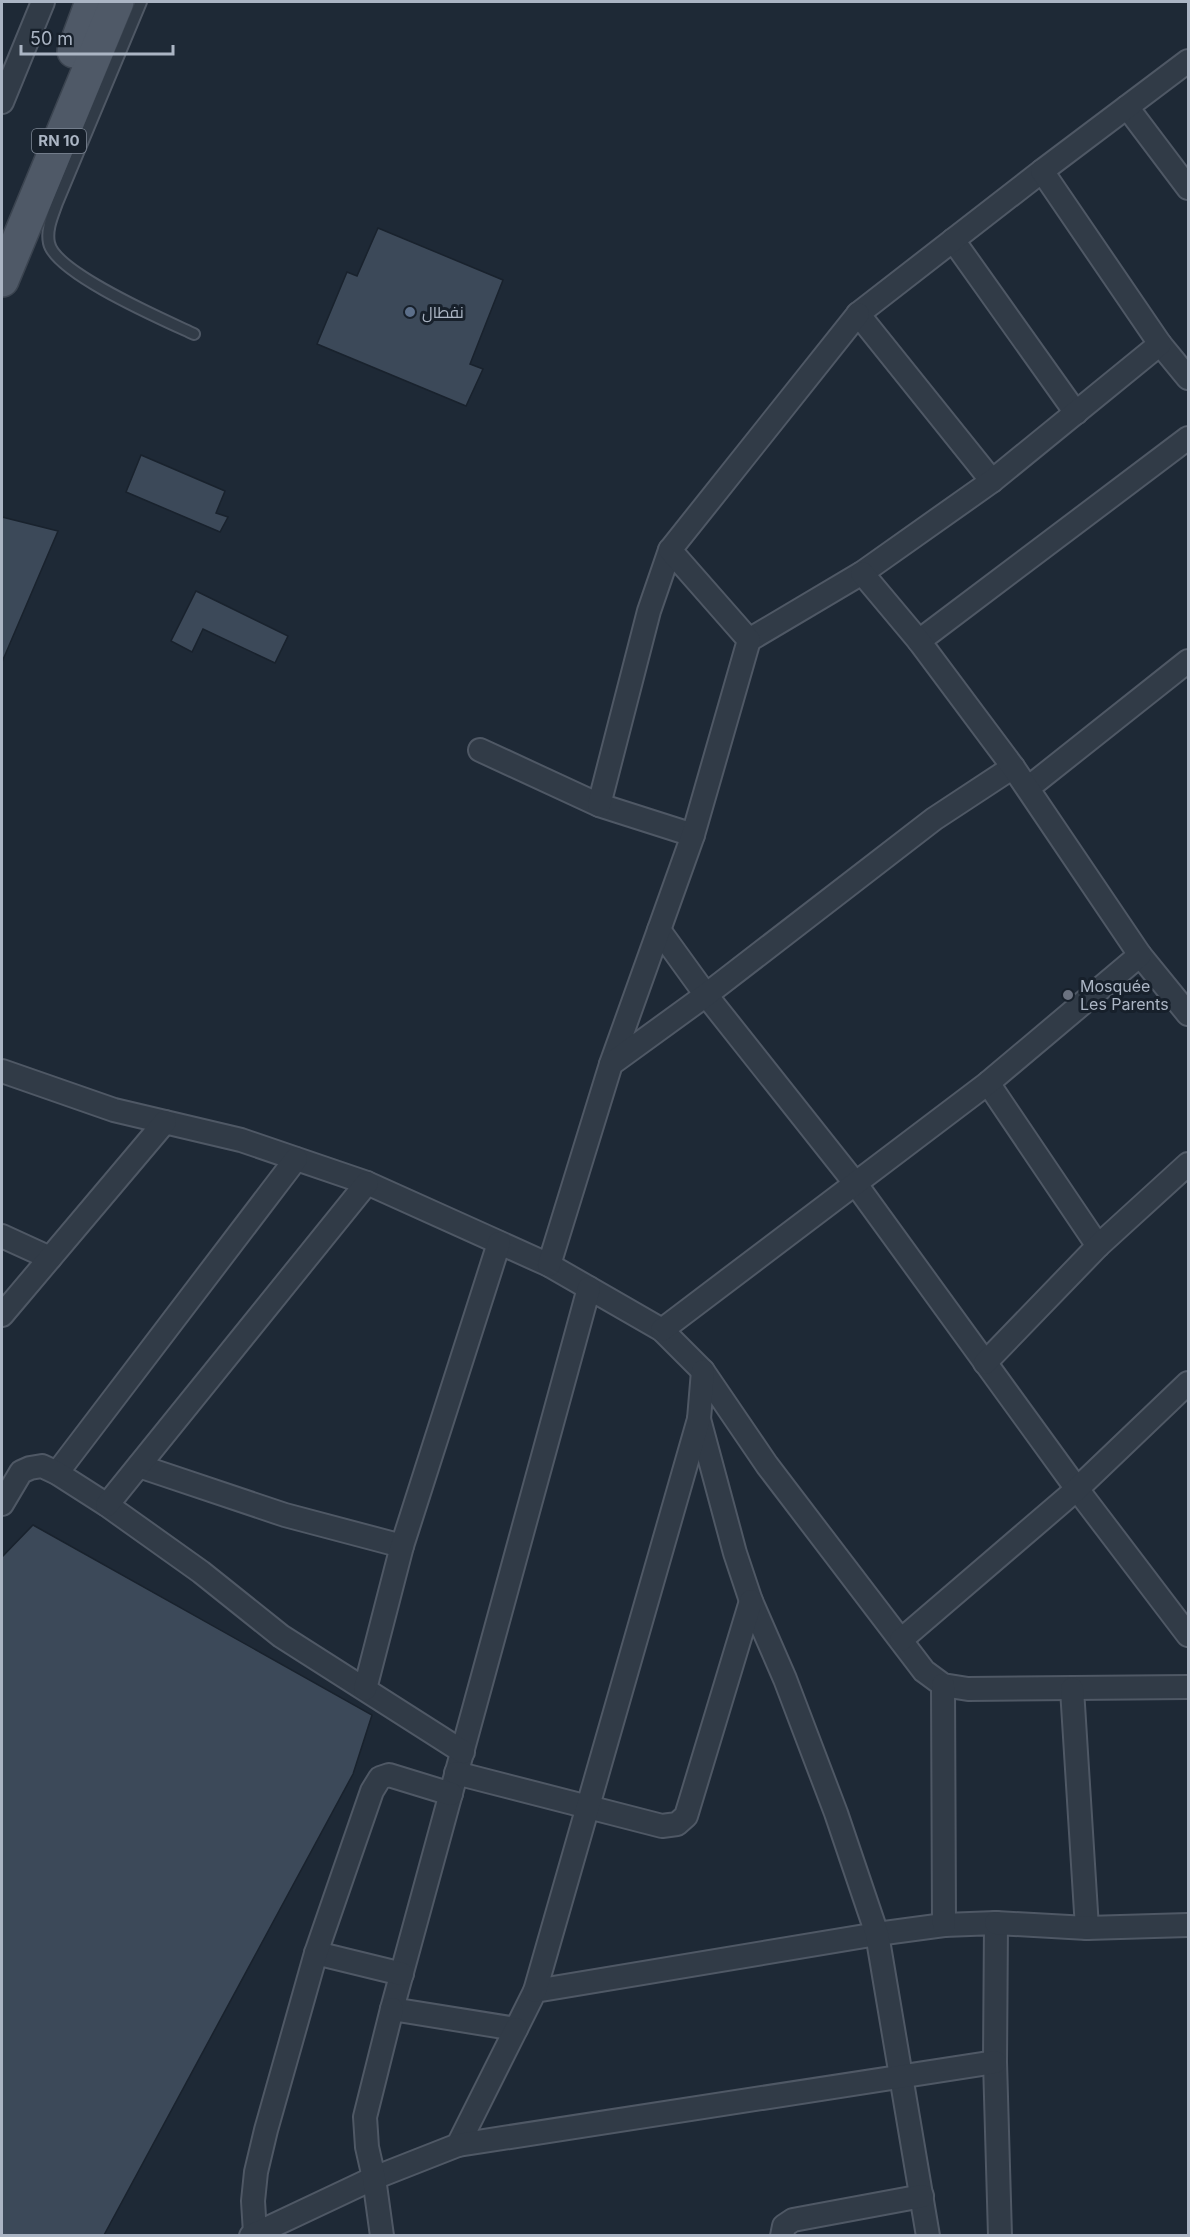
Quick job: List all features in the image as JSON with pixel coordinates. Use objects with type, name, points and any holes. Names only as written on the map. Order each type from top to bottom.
[{"type":"main road","name":"RN 10","points":[[2,221],[92,2]]},
{"type":"main road","name":"RN 10","points":[[2,280],[117,2]]},
{"type":"street","points":[[2,102],[43,2]]},
{"type":"street","points":[[599,805],[649,611],[670,550],[858,314],[1188,61]]},
{"type":"street","points":[[1127,106],[1188,188]]},
{"type":"street","points":[[1042,171],[1160,344],[1185,366]]},
{"type":"street","points":[[953,240],[1076,412]]},
{"type":"street","points":[[858,314],[992,481]]},
{"type":"street","points":[[549,1265],[611,1064],[693,835],[749,640],[862,573],[992,481],[1160,344]]},
{"type":"street","points":[[919,641],[1188,438]]},
{"type":"street","points":[[670,550],[749,640]]},
{"type":"street","points":[[862,573],[919,641],[1013,767],[1140,955],[1188,1014]]},
{"type":"street","points":[[1028,788],[1188,660]]},
{"type":"street","points":[[480,750],[599,805],[693,835]]},
{"type":"street","points":[[611,1064],[706,995],[934,819],[1013,767]]},
{"type":"street","points":[[659,930],[706,995],[855,1183],[1077,1489],[1188,1635]]},
{"type":"street","points":[[662,1330],[988,1083],[1140,955]]},
{"type":"street","points":[[2,1071],[114,1110],[241,1140],[367,1183],[549,1265],[662,1330],[703,1371],[767,1465],[924,1671],[943,1685],[968,1689],[1188,1686]]},
{"type":"street","points":[[988,1083],[1098,1246]]},
{"type":"street","points":[[2,1315],[165,1122]]},
{"type":"street","points":[[57,1473],[296,1159]]},
{"type":"street","points":[[985,1363],[1098,1246],[1188,1164]]},
{"type":"street","points":[[107,1505],[367,1183]]},
{"type":"street","points":[[2,1236],[50,1258]]},
{"type":"street","points":[[365,1689],[402,1546],[499,1243]]},
{"type":"street","points":[[382,2235],[367,2147],[365,2117],[392,2009],[589,1288]]},
{"type":"street","points":[[458,2145],[535,1991],[699,1419],[703,1371]]},
{"type":"street","points":[[901,1640],[1077,1489],[1188,1383]]},
{"type":"street","points":[[699,1419],[735,1553],[751,1601],[790,1690],[836,1813],[877,1934],[903,2074],[928,2235]]},
{"type":"street","points":[[2,1504],[21,1472],[42,1466],[57,1473],[107,1505],[228,1592],[281,1636],[365,1689],[456,1773]]},
{"type":"street","points":[[139,1466],[285,1515],[402,1546]]},
{"type":"street","points":[[751,1601],[686,1816],[677,1824],[662,1826],[456,1773],[388,1775],[380,1778],[372,1791],[316,1953],[256,2172],[253,2234],[374,2178],[458,2145],[995,2061]]},
{"type":"street","points":[[943,1685],[944,1925]]},
{"type":"street","points":[[1072,1689],[1087,1928]]},
{"type":"street","points":[[535,1991],[944,1925],[996,1923],[1087,1928],[1188,1925]]},
{"type":"street","points":[[996,1923],[995,2061],[1000,2235]]},
{"type":"street","points":[[316,1953],[402,1974]]},
{"type":"street","points":[[392,2009],[516,2028]]},
{"type":"street","points":[[782,2235],[784,2226],[793,2220],[922,2196]]},
{"type":"lane","points":[[141,2],[57,202],[48,229],[49,243],[54,255],[101,289],[194,334]]},
{"type":"building","name":"نفطال","points":[[378,228],[503,280],[470,364],[483,369],[466,406],[317,344],[347,272],[357,276]]},
{"type":"building","points":[[141,455],[225,491],[216,513],[228,517],[220,532],[126,492]]},
{"type":"building","points":[[2,517],[58,531],[2,662]]},
{"type":"building","points":[[196,591],[288,636],[275,663],[203,629],[192,652],[171,641]]},
{"type":"building","points":[[33,1525],[372,1715],[353,1774],[104,2235],[2,2235],[2,1557]]},
{"type":"place","name":"نفطال","points":[[410,312]]},
{"type":"place","name":"Mosquée Les Parents","points":[[1068,995]]}]
